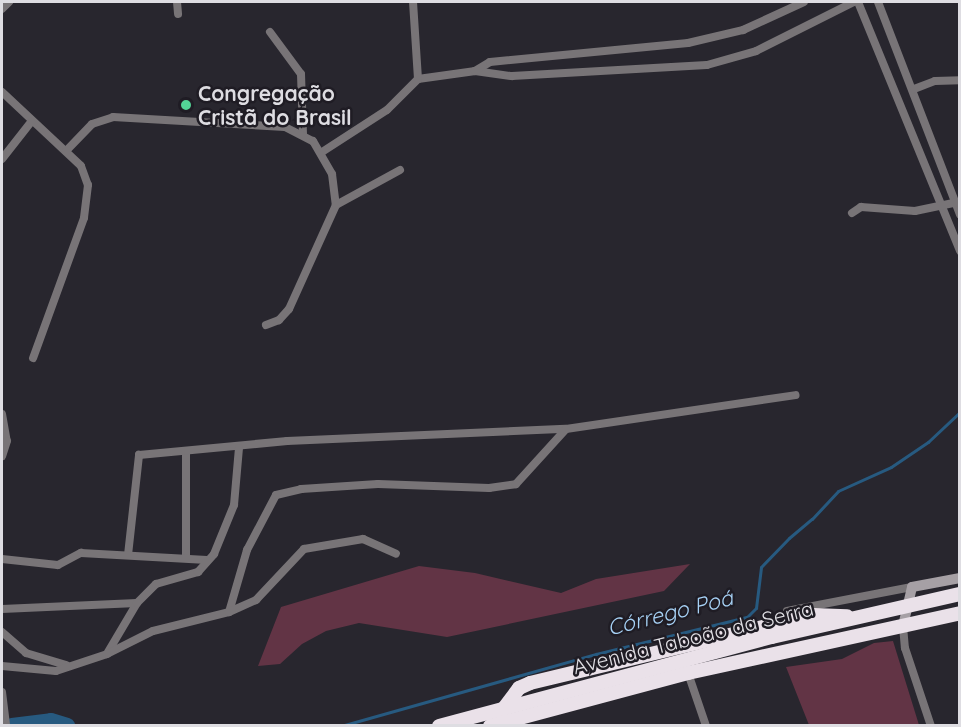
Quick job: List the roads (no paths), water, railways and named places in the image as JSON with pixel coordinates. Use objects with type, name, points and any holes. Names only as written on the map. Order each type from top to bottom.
[{"type":"highway","name":"Avenida Taboão da Serra","points":[[439,726],[858,617],[960,594]]},
{"type":"highway","name":"Avenida Taboão da Serra","points":[[494,725],[688,673],[960,613]]},
{"type":"highway","points":[[494,725],[502,708]]},
{"type":"main road","points":[[903,626],[912,588],[960,578]]},
{"type":"street","points":[[2,9],[9,2]]},
{"type":"street","points":[[177,2],[178,14]]},
{"type":"street","points":[[413,2],[418,79]]},
{"type":"street","points":[[475,71],[490,62],[688,43],[743,30],[804,2]]},
{"type":"street","points":[[322,152],[387,110],[418,79],[475,71],[512,76],[707,65],[756,51],[856,2],[960,251]]},
{"type":"street","points":[[878,2],[914,89],[960,215]]},
{"type":"street","points":[[270,32],[301,74],[303,134]]},
{"type":"street","points":[[914,89],[935,81],[960,80]]},
{"type":"street","points":[[2,92],[31,122],[66,151],[85,173],[87,204],[33,358]]},
{"type":"street","points":[[66,151],[92,124],[113,117],[225,122],[285,128],[303,134],[322,152],[332,174],[336,205],[289,309],[279,320],[266,325]]},
{"type":"street","points":[[2,159],[31,122]]},
{"type":"street","points":[[336,205],[400,170]]},
{"type":"street","points":[[852,213],[856,208],[871,206],[901,212],[957,203]]},
{"type":"street","points":[[128,555],[139,455],[239,448],[287,441],[566,429],[795,395]]},
{"type":"street","points":[[2,414],[7,441],[2,456]]},
{"type":"street","points":[[229,612],[247,550],[276,495],[301,489],[378,484],[489,488],[516,484],[566,429]]},
{"type":"street","points":[[107,654],[137,603],[156,584],[198,572],[214,554],[230,520],[239,448]]},
{"type":"street","points":[[186,452],[186,558]]},
{"type":"street","points":[[2,666],[48,671],[107,654],[153,631],[229,612],[256,600],[304,549],[363,539],[396,554]]},
{"type":"street","points":[[2,559],[58,565],[81,553],[207,560]]},
{"type":"street","points":[[787,611],[912,588]]},
{"type":"street","points":[[2,609],[137,603]]},
{"type":"street","points":[[903,626],[905,648],[931,726]]},
{"type":"street","points":[[2,632],[26,653],[66,665]]},
{"type":"street","points":[[688,673],[706,726]]},
{"type":"street","points":[[2,692],[6,723]]},
{"type":"waterway","name":"Córrego Poá","points":[[341,726],[596,654],[747,617],[756,608],[761,567],[789,538],[812,519],[838,491],[891,467],[928,442],[960,412]]},
{"type":"waterway","name":"Córrego Poá","points":[[12,726],[51,721],[67,726]]},
{"type":"place","name":"Congregação Cristã do Brasil","points":[[186,105]]}]
